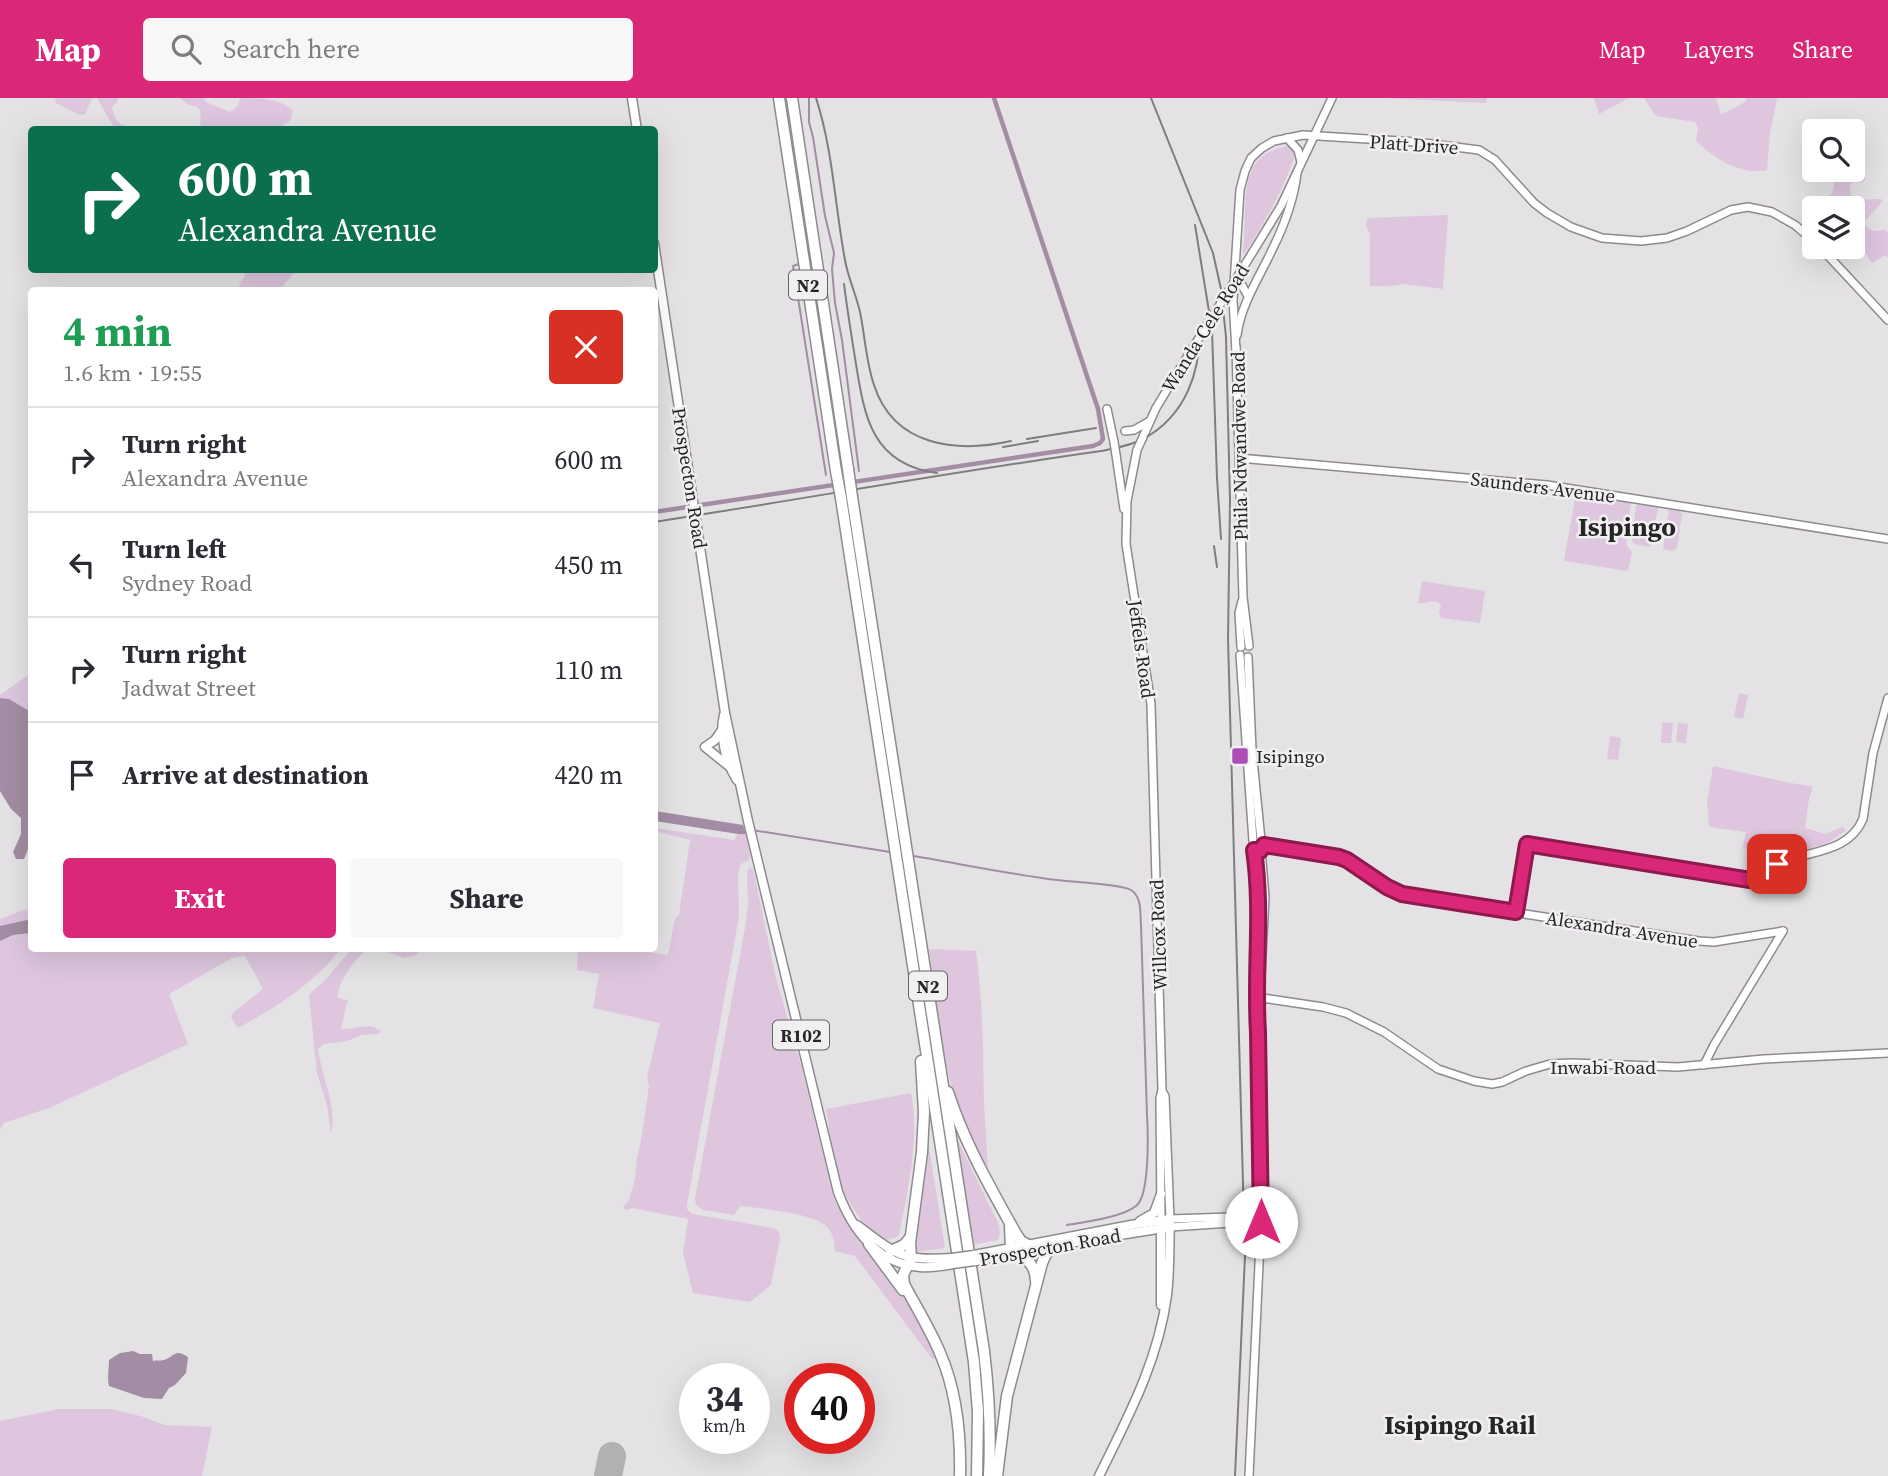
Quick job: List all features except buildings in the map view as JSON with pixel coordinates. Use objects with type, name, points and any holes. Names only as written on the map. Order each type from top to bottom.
[{"type":"highway","name":"N2","points":[[779,98],[974,1362],[978,1412],[977,1476]]},
{"type":"highway","name":"N2","points":[[794,98],[799,116],[796,128],[984,1351],[990,1413],[989,1476]]},
{"type":"highway","points":[[920,1015],[917,1021],[923,1081],[923,1126],[909,1262],[903,1272],[903,1280],[931,1334],[950,1382],[960,1435],[960,1476]]},
{"type":"highway","points":[[940,1065],[963,1133],[1019,1240],[1028,1245]]},
{"type":"highway","points":[[1010,1223],[1013,1251],[1031,1263],[1035,1285]]},
{"type":"highway","points":[[891,1251],[904,1245],[911,1236]]},
{"type":"highway","points":[[869,1244],[914,1304]]},
{"type":"highway","points":[[997,1476],[1007,1396],[1035,1285],[1046,1254],[1055,1245]]},
{"type":"main road","points":[[632,98],[636,126]]},
{"type":"main road","name":"Prospecton Road","points":[[658,270],[725,713]]},
{"type":"main road","name":"R102","points":[[725,713],[722,730],[725,748],[739,782]]},
{"type":"main road","name":"R102","points":[[725,713],[739,782]]},
{"type":"main road","points":[[722,730],[715,740],[705,747],[731,768]]},
{"type":"main road","name":"Prospecton Road","points":[[739,782],[835,1178],[843,1203],[862,1237],[888,1258],[909,1262],[953,1261],[1165,1224]]},
{"type":"main road","points":[[1131,1225],[1151,1216],[1161,1194]]},
{"type":"main road","name":"Prospecton Road","points":[[855,1223],[909,1262]]},
{"type":"main road","points":[[1099,1476],[1143,1387],[1161,1322],[1167,1295],[1165,1224]]},
{"type":"main road","name":"Prospecton Road","points":[[1013,1251],[1028,1245],[1131,1225],[1165,1224]]},
{"type":"street","name":"Wanda Cele Road","points":[[1126,520],[1137,450],[1149,422],[1281,206],[1329,98]]},
{"type":"street","name":"Platt Drive","points":[[1236,351],[1233,300],[1240,190],[1251,158],[1274,141],[1287,138],[1313,135],[1416,142],[1479,150],[1495,160],[1534,203],[1547,213],[1571,227],[1602,238],[1641,242],[1667,237],[1731,210],[1748,207],[1772,212],[1802,231]]},
{"type":"street","points":[[1287,138],[1296,146],[1301,162]]},
{"type":"street","name":"Phila Ndwandwe Road","points":[[1249,1476],[1261,1219],[1258,1032],[1265,897],[1245,651],[1239,613],[1242,597],[1236,351],[1241,318],[1248,296],[1283,226],[1294,194],[1297,173]]},
{"type":"street","points":[[1831,259],[1888,320]]},
{"type":"street","points":[[1235,274],[1248,296]]},
{"type":"street","points":[[1107,409],[1126,520]]},
{"type":"street","points":[[1125,430],[1134,430],[1149,422]]},
{"type":"street","name":"Saunders Avenue","points":[[1239,458],[1547,485],[1888,539]]},
{"type":"street","name":"Jeffels Road","points":[[1126,520],[1128,558],[1151,704],[1153,779]]},
{"type":"street","points":[[1516,912],[1527,844],[1750,880],[1783,862],[1836,846],[1851,835],[1863,819],[1873,753],[1888,698]]},
{"type":"street","name":"Willcox Road","points":[[1153,779],[1162,1090],[1161,1194],[1165,1224]]},
{"type":"street","name":"Alexandra Avenue","points":[[1259,845],[1339,857],[1402,894],[1706,942],[1783,930],[1704,1065]]},
{"type":"street","name":"Inwabi Road","points":[[1259,997],[1346,1013],[1384,1032],[1438,1069],[1492,1084],[1547,1065],[1572,1063],[1678,1067],[1764,1059],[1888,1053]]},
{"type":"street","name":"Willcox Road","points":[[1162,1090],[1165,1096],[1165,1224]]},
{"type":"street","name":"Prospecton Road","points":[[1165,1224],[1261,1219]]},
{"type":"shaded area","points":[[55,98],[94,98],[85,114],[80,115],[56,103]]},
{"type":"shaded area","points":[[97,98],[118,98],[112,107],[114,115],[117,121],[126,126],[113,126]]},
{"type":"shaded area","points":[[180,98],[203,98],[206,102],[230,112],[238,106],[240,98],[261,99],[282,103],[293,111],[290,121],[283,126],[203,126],[200,125],[198,108]]},
{"type":"shaded area","points":[[1385,98],[1487,98],[1486,103]]},
{"type":"shaded area","points":[[1594,98],[1629,98],[1599,114]]},
{"type":"shaded area","points":[[1644,98],[1716,98],[1721,115],[1745,102],[1747,98],[1777,98],[1770,133],[1767,170],[1747,170],[1728,164],[1696,141],[1698,127],[1695,122],[1656,116]]},
{"type":"shaded area","points":[[1292,147],[1295,154],[1280,193],[1243,253],[1247,185],[1253,167],[1266,154]]},
{"type":"shaded area","points":[[1855,182],[1850,185],[1851,196],[1830,196],[1834,184]]},
{"type":"shaded area","points":[[1865,200],[1883,201],[1865,221]]},
{"type":"shaded area","points":[[1448,215],[1443,289],[1404,284],[1370,286],[1370,233],[1366,227],[1367,218]]},
{"type":"shaded area","points":[[1865,226],[1871,230],[1885,230],[1888,233],[1888,257],[1884,256],[1872,263],[1865,253]]},
{"type":"shaded area","points":[[294,273],[282,287],[239,287],[245,275]]},
{"type":"shaded area","points":[[1576,493],[1631,502],[1626,540],[1632,552],[1628,571],[1564,561]]},
{"type":"shaded area","points":[[1639,503],[1658,506],[1650,547],[1632,541],[1636,506]]},
{"type":"shaded area","points":[[1669,508],[1678,509],[1682,514],[1677,548],[1673,551],[1663,549]]},
{"type":"shaded area","points":[[1422,581],[1485,591],[1480,623],[1441,618],[1441,606],[1438,602],[1418,603]]},
{"type":"shaded area","points":[[28,675],[28,710],[9,699],[0,698],[0,695]]},
{"type":"shaded area","points":[[1739,693],[1748,695],[1743,719],[1734,717]]},
{"type":"shaded area","points":[[0,698],[9,699],[28,710],[28,849],[24,859],[16,859],[13,852],[21,834],[21,818],[11,809],[0,791]]},
{"type":"shaded area","points":[[1662,722],[1673,723],[1671,743],[1661,743]]},
{"type":"shaded area","points":[[1678,723],[1688,724],[1686,743],[1676,742]]},
{"type":"shaded area","points":[[1610,736],[1621,738],[1618,760],[1607,759]]},
{"type":"shaded area","points":[[1713,766],[1812,786],[1805,828],[1826,834],[1842,827],[1845,831],[1828,843],[1768,861],[1743,847],[1746,832],[1709,827],[1707,801]]},
{"type":"shaded area","points":[[658,811],[743,825],[746,834],[658,821]]},
{"type":"shaded area","points":[[658,828],[734,840],[738,834],[746,834],[751,854],[749,860],[741,864],[738,872],[737,928],[687,1205],[687,1209],[693,1214],[773,1228],[779,1232],[771,1285],[750,1302],[693,1293],[683,1253],[688,1219],[632,1208],[626,1210],[623,1207],[629,1200],[635,1180],[649,1086],[647,1077],[660,1023],[593,1008],[599,974],[577,970],[578,952],[648,952],[668,955],[675,918],[679,915],[690,840],[658,832]]},
{"type":"shaded area","points":[[749,868],[753,869],[776,978],[834,1199],[855,1233],[908,1304],[937,1358],[932,1359],[855,1256],[835,1251],[831,1232],[819,1221],[798,1214],[740,1206],[734,1215],[703,1210],[696,1205],[695,1198],[745,928]]},
{"type":"shaded area","points":[[28,910],[28,920],[0,926],[0,919]]},
{"type":"shaded area","points":[[28,920],[28,933],[13,935],[0,941],[0,926]]},
{"type":"shaded area","points":[[28,933],[28,952],[338,952],[294,994],[238,1028],[231,1017],[234,1012],[263,989],[245,956],[232,958],[169,994],[188,1044],[49,1108],[4,1123],[0,1129],[0,941],[13,935]]},
{"type":"shaded area","points":[[929,949],[976,951],[988,1170],[971,1142],[954,1096],[943,1047]]},
{"type":"shaded area","points":[[349,952],[364,952],[352,965],[338,992],[338,998],[348,1002],[341,1029],[366,1026],[381,1031],[378,1034],[324,1044],[318,1049],[331,1103],[331,1134],[327,1105],[317,1073],[309,995]]},
{"type":"shaded area","points":[[387,952],[418,952],[404,958]]},
{"type":"shaded area","points":[[911,1093],[914,1146],[909,1182],[899,1235],[886,1240],[878,1237],[866,1226],[843,1190],[834,1161],[826,1109]]},
{"type":"shaded area","points":[[925,1122],[945,1248],[916,1252],[911,1244],[920,1198]]},
{"type":"shaded area","points":[[954,1133],[999,1225],[998,1240],[973,1245]]},
{"type":"shaded area","points":[[133,1351],[152,1354],[153,1361],[164,1360],[178,1353],[184,1354],[188,1357],[186,1373],[169,1388],[162,1399],[144,1398],[109,1386],[109,1360],[120,1353]]},
{"type":"shaded area","points":[[59,1409],[111,1409],[164,1425],[212,1427],[202,1476],[0,1476],[0,1421]]},
{"type":"waterway","points":[[809,98],[809,122],[834,253],[832,269],[835,303],[859,471]]},
{"type":"waterway","points":[[658,511],[1100,443],[1103,439],[1098,409],[994,98]]},
{"type":"waterway","points":[[799,264],[793,266],[826,475]]},
{"type":"waterway","points":[[752,830],[890,852]]},
{"type":"waterway","points":[[914,856],[1039,878],[1117,886],[1131,890],[1137,897],[1141,925],[1148,1135],[1144,1190],[1141,1200],[1130,1210],[1067,1225]]},
{"type":"runway","points":[[608,1476],[612,1456]]},
{"type":"railway","points":[[816,98],[830,158],[846,267],[860,312],[871,376],[883,406],[896,422],[930,441],[970,446],[1011,441]]},
{"type":"railway","points":[[1151,98],[1213,253],[1221,289],[1226,337],[1230,501],[1228,639],[1245,1256],[1235,1476]]},
{"type":"railway","points":[[1195,225],[1212,330],[1221,539]]},
{"type":"railway","points":[[844,284],[862,398],[874,433],[897,459],[915,468],[937,473]]},
{"type":"railway","points":[[658,521],[1101,451],[1133,443],[1158,429],[1180,405],[1194,375],[1198,358],[1199,324]]},
{"type":"railway","points":[[1027,439],[1096,428]]},
{"type":"railway","points":[[1003,447],[1038,441]]},
{"type":"railway","points":[[1214,546],[1217,567]]},
{"type":"place","name":"Isipingo","points":[[1240,756]]},
{"type":"district","name":"Isipingo","points":[[1627,527]]},
{"type":"district","name":"Isipingo Rail","points":[[1460,1425]]},
{"type":"route","points":[[1261,1222],[1256,1001],[1259,904],[1254,850],[1260,851],[1264,845],[1327,853],[1347,860],[1402,894],[1516,912],[1527,844],[1750,880],[1777,864]]}]
